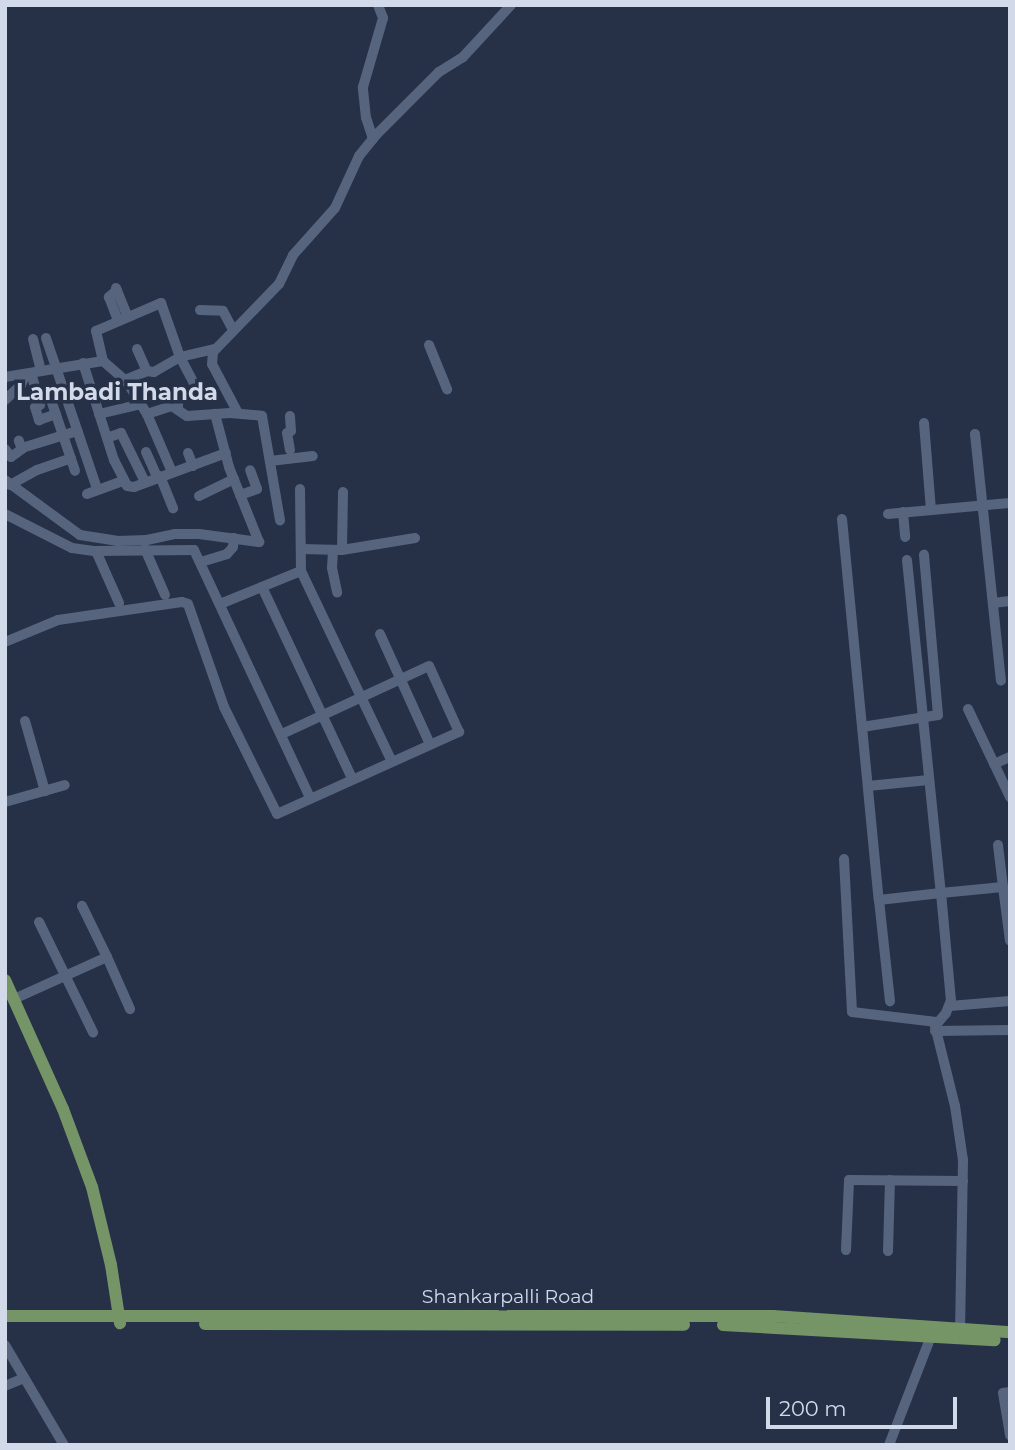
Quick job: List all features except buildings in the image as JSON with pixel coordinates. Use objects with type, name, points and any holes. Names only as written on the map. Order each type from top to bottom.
[{"type":"main road","points":[[5,980],[63,1109],[92,1187],[120,1319]]},
{"type":"main road","name":"Shankarpalli Road","points":[[5,1315],[120,1319],[734,1325],[1010,1340]]},
{"type":"main road","name":"Shankarpalli Road","points":[[5,1321],[773,1316],[1010,1332]]},
{"type":"street","points":[[238,413],[212,364],[216,349],[279,284],[293,255],[335,208],[359,156],[373,139],[439,72],[464,63],[511,5]]},
{"type":"street","points":[[373,139],[366,118],[363,87],[383,18],[375,6]]},
{"type":"street","points":[[116,289],[123,318]]},
{"type":"street","points":[[172,472],[148,414],[125,380],[103,360],[96,331],[161,303],[180,357],[198,391],[178,400],[178,407]]},
{"type":"street","points":[[200,310],[223,311],[233,330]]},
{"type":"street","points":[[46,338],[77,431],[92,492],[123,481]]},
{"type":"street","points":[[33,339],[33,373],[40,405],[34,407],[39,419],[56,414]]},
{"type":"street","points":[[429,345],[447,389]]},
{"type":"street","points":[[137,349],[147,371]]},
{"type":"street","points":[[125,380],[147,371],[154,372],[180,357],[216,349]]},
{"type":"street","points":[[5,377],[103,360]]},
{"type":"street","points":[[83,363],[123,481],[130,487],[226,453]]},
{"type":"street","points":[[5,400],[33,373]]},
{"type":"street","points":[[38,397],[49,394],[75,471]]},
{"type":"street","points":[[99,414],[141,404]]},
{"type":"street","points":[[148,414],[172,406],[178,407],[187,416],[238,413],[262,416],[280,520]]},
{"type":"street","points":[[8,483],[80,535],[117,541],[147,540],[175,534],[259,542],[234,479],[215,414]]},
{"type":"street","points":[[290,416],[291,431],[287,433],[290,450]]},
{"type":"street","points":[[924,423],[931,510]]},
{"type":"street","points":[[5,449],[11,457],[20,444],[77,431]]},
{"type":"street","points":[[107,438],[121,433],[145,482]]},
{"type":"street","points":[[975,434],[1001,681]]},
{"type":"street","points":[[146,452],[173,509]]},
{"type":"street","points":[[188,453],[193,466]]},
{"type":"street","points":[[270,461],[313,456]]},
{"type":"street","points":[[8,483],[71,458]]},
{"type":"street","points":[[152,464],[167,458]]},
{"type":"street","points":[[240,495],[257,489],[250,470]]},
{"type":"street","points":[[199,496],[234,479]]},
{"type":"street","points":[[300,489],[301,571],[390,758]]},
{"type":"street","points":[[337,592],[332,568],[338,550],[343,492]]},
{"type":"street","points":[[888,514],[1010,503]]},
{"type":"street","points":[[903,513],[905,537]]},
{"type":"street","points":[[5,514],[72,548],[96,551],[194,550],[309,795]]},
{"type":"street","points":[[842,519],[890,1001]]},
{"type":"street","points":[[201,562],[227,554],[233,547],[234,538]]},
{"type":"street","points":[[301,549],[338,550],[415,538]]},
{"type":"street","points":[[145,549],[165,595]]},
{"type":"street","points":[[96,551],[119,603]]},
{"type":"street","points":[[862,727],[936,717],[939,710],[924,555]]},
{"type":"street","points":[[907,560],[950,1006],[935,1027],[955,1106],[963,1160],[960,1329]]},
{"type":"street","points":[[220,604],[301,571]]},
{"type":"street","points":[[262,587],[351,776]]},
{"type":"street","points":[[5,642],[58,620],[182,601],[188,604],[224,707],[277,814],[459,732],[429,666],[282,734]]},
{"type":"street","points":[[993,603],[1010,601]]},
{"type":"street","points":[[380,634],[428,740]]},
{"type":"street","points":[[968,709],[1010,797]]},
{"type":"street","points":[[25,721],[45,791]]},
{"type":"street","points":[[994,764],[1010,757]]},
{"type":"street","points":[[868,786],[929,780]]},
{"type":"street","points":[[5,802],[65,785]]},
{"type":"street","points":[[998,845],[1010,942]]},
{"type":"street","points":[[844,859],[852,1012],[862,1016],[935,1027],[1010,1030]]},
{"type":"street","points":[[879,900],[1003,887]]},
{"type":"street","points":[[82,906],[130,1009]]},
{"type":"street","points":[[39,922],[93,1032]]},
{"type":"street","points":[[14,999],[107,957]]},
{"type":"street","points":[[950,1006],[1010,1001]]},
{"type":"street","points":[[846,1250],[849,1180],[963,1181]]},
{"type":"street","points":[[888,1251],[890,1180]]},
{"type":"street","points":[[889,1445],[931,1336]]},
{"type":"street","points":[[5,1345],[64,1445]]},
{"type":"street","points":[[5,1386],[24,1378]]},
{"type":"street","points":[[1010,1392],[1003,1393],[1010,1435]]},
{"type":"district","name":"Lambadi Thanda","points":[[117,392]]}]
